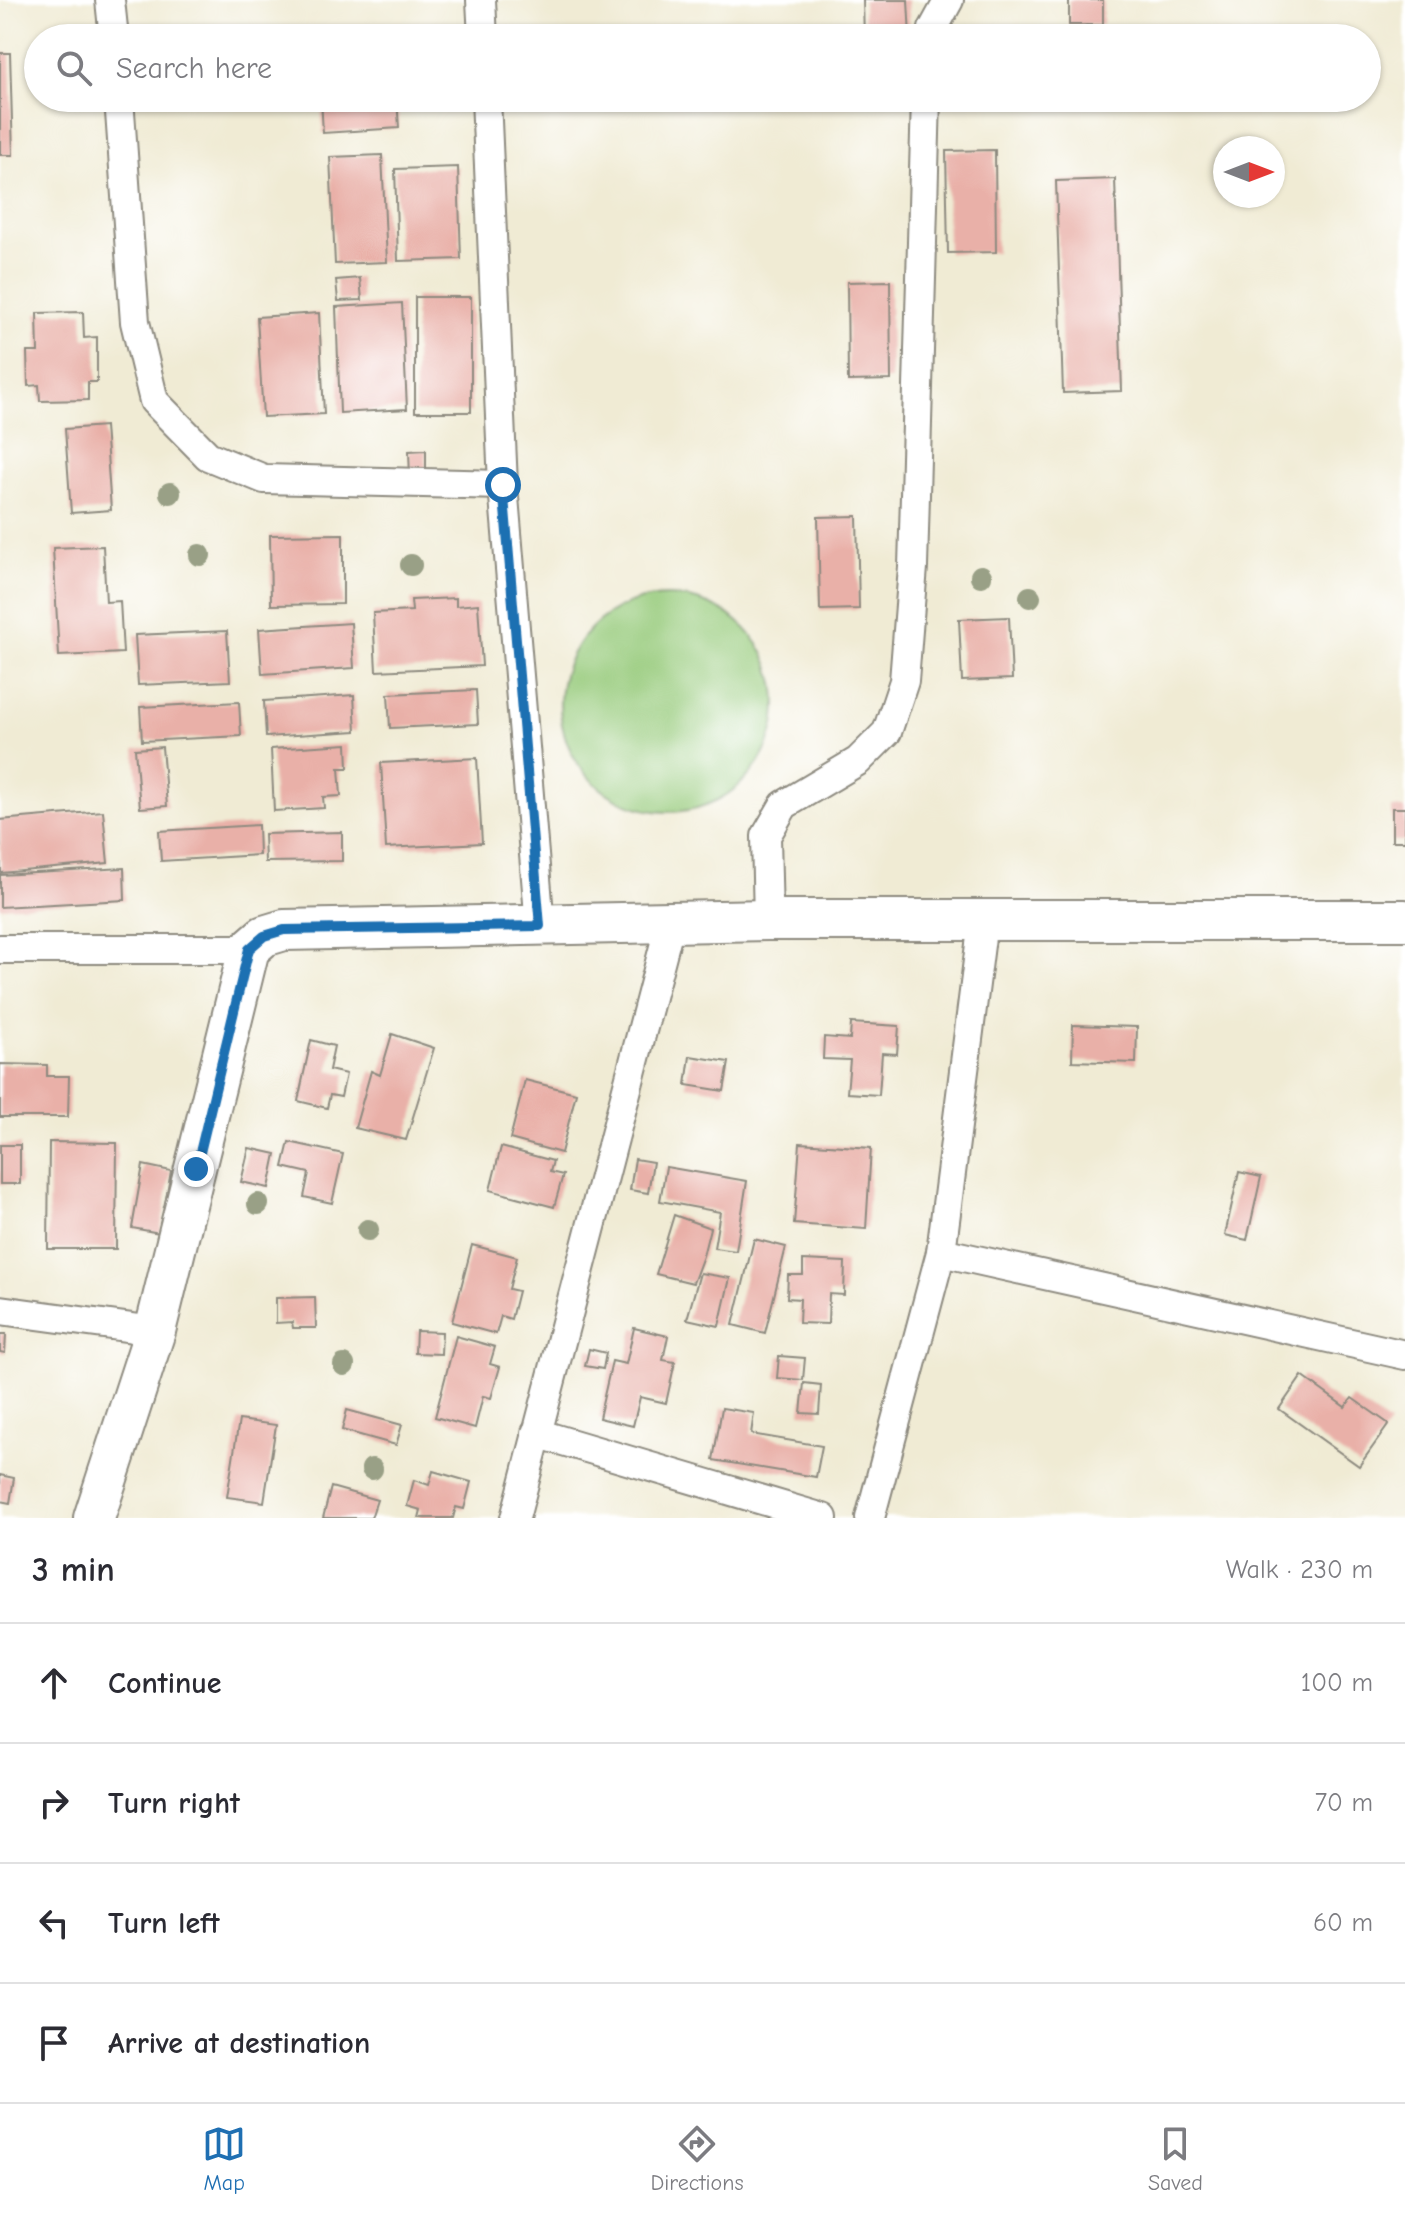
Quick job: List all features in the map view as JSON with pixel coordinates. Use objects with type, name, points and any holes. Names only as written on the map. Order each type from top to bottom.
[{"type":"street","points":[[110,0],[113,24]]},
{"type":"street","points":[[481,0],[482,24]]},
{"type":"street","points":[[936,24],[949,0]]},
{"type":"street","points":[[120,112],[135,322],[154,401],[208,456],[264,479],[503,485]]},
{"type":"street","points":[[487,112],[503,485],[540,926]]},
{"type":"street","points":[[768,920],[766,836],[784,805],[858,761],[887,732],[904,681],[913,567],[926,112]]},
{"type":"street","points":[[94,1518],[155,1331],[249,949],[264,936],[284,930],[768,920],[1405,920]]},
{"type":"street","points":[[870,1518],[941,1252],[983,921]]},
{"type":"street","points":[[515,1518],[670,924]]},
{"type":"street","points":[[0,949],[249,949]]},
{"type":"street","points":[[941,1252],[1405,1355]]},
{"type":"street","points":[[0,1310],[155,1331]]},
{"type":"street","points":[[536,1433],[823,1518]]},
{"type":"green space","points":[[668,596],[709,605],[744,628],[767,663],[776,704],[767,745],[744,780],[709,803],[668,812],[627,803],[592,780],[569,745],[560,704],[569,663],[592,628],[627,605]]},
{"type":"building","points":[[863,0],[908,0],[909,24],[864,24]]},
{"type":"building","points":[[1069,0],[1103,0],[1103,24],[1069,24]]},
{"type":"building","points":[[0,53],[10,53],[13,155],[0,155]]},
{"type":"building","points":[[322,112],[398,112],[399,128],[323,133]]},
{"type":"building","points":[[995,150],[996,252],[948,253],[946,151]]},
{"type":"building","points":[[382,155],[387,262],[335,264],[330,157]]},
{"type":"building","points":[[458,167],[461,259],[398,261],[395,169]]},
{"type":"building","points":[[1115,179],[1122,391],[1063,393],[1056,181]]},
{"type":"building","points":[[360,278],[362,300],[338,301],[336,280]]},
{"type":"building","points":[[890,281],[891,380],[848,381],[847,282]]},
{"type":"building","points":[[415,297],[471,297],[471,412],[415,412]]},
{"type":"building","points":[[402,303],[407,409],[340,413],[336,307]]},
{"type":"building","points":[[83,312],[84,338],[97,337],[97,382],[88,382],[88,400],[40,401],[39,385],[28,386],[27,352],[38,352],[37,313]]},
{"type":"building","points":[[319,313],[324,414],[263,417],[257,317]]},
{"type":"building","points":[[105,426],[111,510],[71,513],[65,429]]},
{"type":"building","points":[[426,450],[426,476],[410,477],[409,451]]},
{"type":"building","points":[[857,516],[859,609],[820,610],[818,517]]},
{"type":"building","points":[[343,534],[343,604],[271,605],[270,535]]},
{"type":"building","points":[[103,546],[106,602],[120,601],[123,653],[59,656],[53,548]]},
{"type":"building","points":[[456,598],[456,606],[478,604],[482,666],[376,671],[373,613],[412,611],[411,600]]},
{"type":"building","points":[[1009,617],[1012,679],[962,681],[959,619]]},
{"type":"building","points":[[351,623],[354,668],[262,674],[259,629]]},
{"type":"building","points":[[227,631],[230,681],[138,685],[135,635]]},
{"type":"building","points":[[476,690],[478,724],[390,728],[388,694]]},
{"type":"building","points":[[354,695],[356,731],[266,737],[264,701]]},
{"type":"building","points":[[239,702],[241,736],[142,741],[140,707]]},
{"type":"building","points":[[347,744],[348,768],[339,768],[341,796],[323,797],[324,808],[274,811],[271,749]]},
{"type":"building","points":[[162,747],[167,806],[140,808],[135,749]]},
{"type":"building","points":[[477,758],[482,843],[386,848],[381,763]]},
{"type":"building","points":[[1392,808],[1405,808],[1405,841],[1392,841]]},
{"type":"building","points":[[103,811],[108,863],[1,873],[0,820]]},
{"type":"building","points":[[258,825],[259,855],[161,861],[159,831]]},
{"type":"building","points":[[342,832],[342,861],[265,862],[264,834]]},
{"type":"building","points":[[124,868],[125,900],[0,907],[0,875]]},
{"type":"building","points":[[851,1023],[899,1026],[897,1054],[882,1053],[879,1095],[847,1093],[850,1060],[823,1059],[824,1037],[850,1039]]},
{"type":"building","points":[[1073,1025],[1137,1027],[1136,1063],[1072,1061]]},
{"type":"building","points":[[392,1034],[434,1048],[406,1140],[355,1128],[371,1071],[380,1075]]},
{"type":"building","points":[[311,1040],[334,1046],[329,1070],[346,1074],[341,1097],[330,1095],[327,1108],[298,1101]]},
{"type":"building","points":[[690,1056],[729,1062],[724,1091],[686,1085]]},
{"type":"building","points":[[0,1064],[47,1065],[47,1076],[69,1076],[68,1117],[0,1117]]},
{"type":"building","points":[[525,1080],[576,1093],[561,1153],[510,1139]]},
{"type":"building","points":[[49,1142],[117,1143],[116,1249],[48,1249]]},
{"type":"building","points":[[289,1142],[343,1154],[332,1203],[304,1197],[309,1173],[283,1167]]},
{"type":"building","points":[[800,1143],[871,1148],[866,1229],[794,1224]]},
{"type":"building","points":[[0,1145],[20,1145],[20,1184],[0,1184]]},
{"type":"building","points":[[501,1147],[553,1161],[550,1172],[563,1175],[554,1207],[490,1190]]},
{"type":"building","points":[[249,1148],[276,1154],[269,1188],[241,1182]]},
{"type":"building","points":[[635,1159],[653,1162],[648,1193],[630,1190]]},
{"type":"building","points":[[143,1165],[171,1171],[160,1233],[132,1228]]},
{"type":"building","points":[[666,1167],[747,1181],[736,1251],[714,1248],[720,1212],[660,1201]]},
{"type":"building","points":[[1239,1172],[1261,1177],[1247,1240],[1225,1235]]},
{"type":"building","points":[[674,1215],[710,1228],[693,1283],[656,1274]]},
{"type":"building","points":[[754,1239],[786,1247],[765,1333],[733,1325]]},
{"type":"building","points":[[472,1245],[517,1257],[509,1289],[518,1291],[511,1319],[501,1316],[496,1334],[452,1322]]},
{"type":"building","points":[[803,1260],[845,1262],[844,1295],[829,1294],[828,1324],[799,1323],[800,1299],[787,1298],[788,1275],[803,1275]]},
{"type":"building","points":[[700,1273],[730,1278],[719,1326],[687,1319]]},
{"type":"building","points":[[315,1297],[316,1328],[293,1328],[292,1322],[276,1323],[276,1298]]},
{"type":"building","points":[[634,1328],[668,1336],[663,1360],[675,1362],[666,1403],[640,1397],[633,1426],[599,1418],[612,1361],[626,1364]]},
{"type":"building","points":[[416,1331],[442,1332],[441,1354],[415,1353]]},
{"type":"building","points":[[0,1334],[6,1334],[5,1353],[0,1352]]},
{"type":"building","points":[[456,1336],[495,1347],[490,1364],[500,1367],[491,1398],[483,1396],[475,1428],[435,1417]]},
{"type":"building","points":[[589,1349],[606,1353],[603,1369],[585,1366]]},
{"type":"building","points":[[779,1356],[805,1358],[803,1380],[777,1378]]},
{"type":"building","points":[[1302,1376],[1345,1407],[1352,1398],[1389,1424],[1359,1466],[1279,1409]]},
{"type":"building","points":[[804,1383],[821,1385],[819,1414],[801,1413]]},
{"type":"building","points":[[722,1408],[754,1413],[751,1434],[822,1446],[816,1477],[713,1460]]},
{"type":"building","points":[[347,1410],[402,1425],[396,1445],[342,1430]]},
{"type":"building","points":[[239,1420],[276,1425],[264,1502],[227,1497]]},
{"type":"building","points":[[433,1471],[471,1482],[464,1509],[456,1507],[453,1518],[419,1518],[421,1510],[407,1506],[414,1480],[429,1485]]},
{"type":"building","points":[[0,1475],[14,1478],[10,1503],[0,1501]]},
{"type":"building","points":[[331,1487],[377,1500],[371,1518],[323,1518]]},
{"type":"route","points":[[196,1169],[249,949],[264,936],[284,930],[540,926],[503,485]]}]
